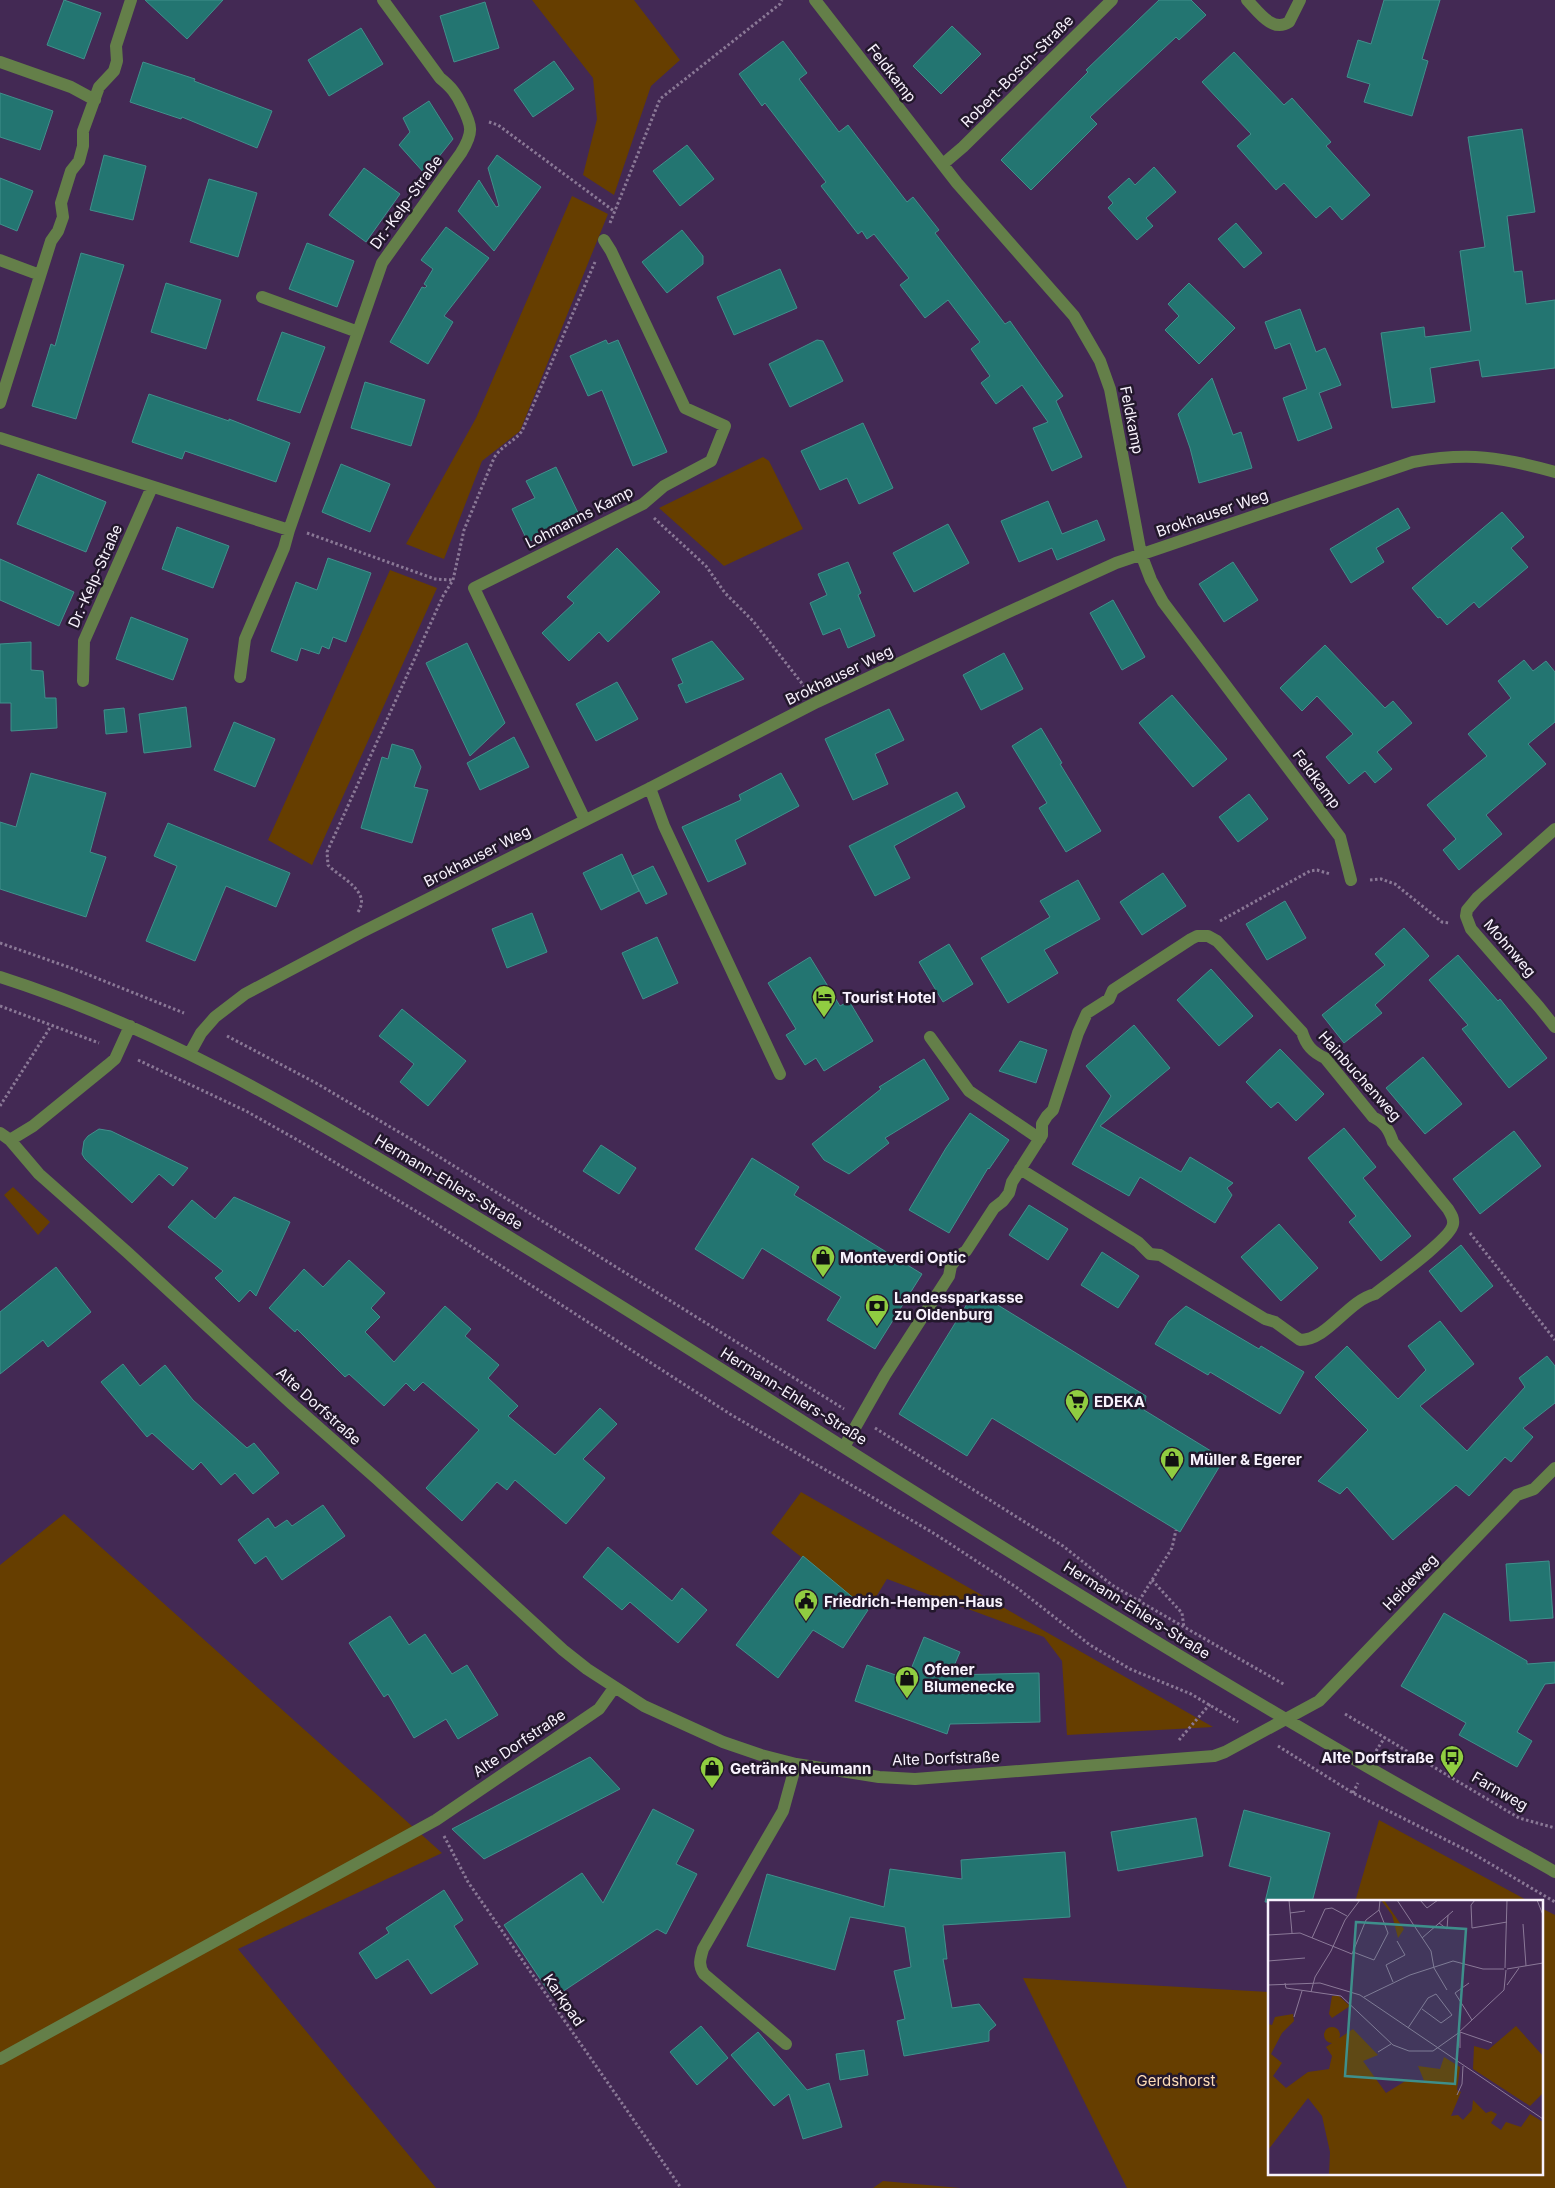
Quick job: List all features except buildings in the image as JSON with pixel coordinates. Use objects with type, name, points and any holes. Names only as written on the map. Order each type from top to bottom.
[{"type":"street","points":[[0,403],[51,241],[58,231],[62,218],[61,203],[71,171],[79,161],[83,146],[83,131],[99,87],[114,71],[117,61],[116,46],[131,0]]},
{"type":"street","points":[[383,0],[440,78],[452,88],[471,124]]},
{"type":"street","name":"Feldkamp","points":[[815,0],[943,164],[1074,316],[1090,340],[1110,389],[1141,554],[1151,580],[1163,602],[1340,837],[1351,880]]},
{"type":"street","name":"Robert-Bosch-Straße","points":[[943,164],[964,147],[1112,0]]},
{"type":"street","points":[[1247,0],[1268,21],[1276,26],[1289,22],[1300,0]]},
{"type":"street","points":[[0,62],[71,87],[95,100]]},
{"type":"street","name":"Dr.-Kelp-Straße","points":[[240,678],[245,640],[284,548],[382,263],[462,153],[469,140],[471,124]]},
{"type":"street","name":"Lohmanns Kamp","points":[[585,820],[474,588],[642,504],[664,486],[711,461],[725,426],[685,408],[611,251],[604,240]]},
{"type":"street","points":[[0,260],[40,275]]},
{"type":"street","points":[[262,297],[358,332]]},
{"type":"street","points":[[0,438],[289,530]]},
{"type":"street","name":"Brokhauser Weg","points":[[190,1053],[207,1025],[233,1002],[360,933],[817,702],[1002,615],[1141,554],[1412,462],[1449,456],[1485,456],[1514,460],[1555,472]]},
{"type":"street","name":"Dr.-Kelp-Straße","points":[[84,681],[84,641],[152,487]]},
{"type":"street","points":[[650,788],[664,826],[780,1074]]},
{"type":"street","name":"Mohnweg","points":[[1555,829],[1477,898],[1467,910],[1466,916],[1476,936],[1528,993],[1555,1027]]},
{"type":"street","points":[[844,1447],[885,1375],[949,1276],[951,1266],[958,1256],[966,1251],[994,1208],[1009,1193],[1012,1182],[1040,1138],[1042,1124],[1046,1116],[1053,1110],[1078,1033],[1087,1014],[1092,1008],[1103,1004],[1109,999],[1113,990],[1142,969],[1197,936],[1208,936]]},
{"type":"street","name":"Hainbuchenweg","points":[[1208,936],[1217,941],[1302,1032],[1314,1053],[1324,1058],[1373,1117],[1383,1122],[1390,1132],[1393,1142],[1448,1209],[1453,1219],[1453,1224]]},
{"type":"street","name":"Hermann-Ehlers-Straße","points":[[0,977],[130,1026],[190,1053],[328,1127],[588,1284],[1150,1638],[1367,1767],[1555,1872]]},
{"type":"street","name":"Alte Dorfstraße","points":[[130,1026],[115,1058],[108,1065],[33,1126],[5,1136],[39,1174],[377,1479],[563,1650],[614,1688],[652,1711],[723,1742],[796,1764],[850,1774],[914,1779],[1214,1756],[1287,1719]]},
{"type":"street","points":[[930,1037],[969,1091],[1040,1138]]},
{"type":"street","points":[[1020,1169],[1138,1242],[1150,1254],[1160,1256],[1265,1319],[1275,1322],[1300,1340],[1312,1338],[1364,1297],[1376,1294],[1443,1239],[1453,1224]]},
{"type":"street","name":"Heideweg","points":[[1287,1719],[1319,1701],[1517,1495],[1534,1489],[1555,1468]]},
{"type":"street","name":"Alte Dorfstraße","points":[[0,2059],[436,1820],[599,1709],[614,1688]]},
{"type":"street","points":[[786,2044],[704,1974],[700,1968],[700,1959],[783,1810],[791,1788],[796,1764]]},
{"type":"path","points":[[360,933],[355,919],[362,906],[361,896],[350,883],[328,865],[327,852],[453,580],[464,530],[494,458],[498,452],[518,438],[522,431],[604,240],[660,99],[780,4],[782,0]]},
{"type":"path","points":[[471,124],[485,122],[498,125],[614,211]]},
{"type":"path","points":[[642,504],[648,512],[706,566],[725,593],[753,621],[817,702]]},
{"type":"path","points":[[289,530],[303,531],[435,579],[453,580]]},
{"type":"path","points":[[1208,936],[1212,925],[1310,871],[1317,870],[1351,880],[1389,881],[1442,922],[1450,923],[1466,916]]},
{"type":"path","points":[[0,942],[184,1013]]},
{"type":"path","points":[[0,1006],[99,1043]]},
{"type":"path","points":[[0,1106],[51,1026]]},
{"type":"path","points":[[227,1036],[316,1083],[409,1138],[1063,1546],[1112,1585],[1139,1602],[1285,1685]]},
{"type":"path","points":[[138,1060],[246,1111],[424,1216],[730,1414],[935,1534],[1016,1587],[1090,1645],[1130,1669],[1168,1683],[1210,1704],[1353,1793],[1472,1853],[1555,1902]]},
{"type":"path","points":[[1453,1224],[1462,1227],[1473,1236],[1555,1340]]},
{"type":"path","points":[[1139,1602],[1172,1548],[1176,1530]]},
{"type":"path","points":[[1152,1580],[1182,1613],[1184,1628]]},
{"type":"path","points":[[1161,1760],[1210,1704]]},
{"type":"path","name":"Farnweg","points":[[1345,1714],[1519,1818],[1555,1828]]},
{"type":"path","name":"Karkpad","points":[[436,1820],[468,1882],[681,2188]]},
{"type":"green space","points":[[532,0],[634,0],[680,60],[651,86],[614,195],[583,175],[597,119],[593,78]]},
{"type":"green space","points":[[572,196],[608,214],[520,431],[482,461],[444,559],[406,544],[476,418]]},
{"type":"green space","points":[[763,457],[769,461],[803,529],[724,566],[659,508]]},
{"type":"green space","points":[[390,570],[437,588],[312,865],[268,840]]},
{"type":"green space","points":[[13,1187],[50,1222],[38,1235],[4,1195]]},
{"type":"green space","points":[[801,1492],[1213,1727],[1067,1735],[1062,1661],[1044,1637],[887,1579],[868,1610],[771,1533]]},
{"type":"green space","points":[[64,1514],[442,1853],[238,1949],[436,2188],[0,2188],[0,1565]]},
{"type":"green space","points":[[1379,1820],[1526,1900],[1356,1900]]},
{"type":"green space","name":"Gerdshorst","points":[[1542,1908],[1555,1915],[1555,2188],[1127,2188],[1023,1978],[1268,1992],[1268,2176],[1542,2176]]},
{"type":"green space","points":[[883,2181],[960,2188],[873,2188]]},
{"type":"place","name":"Tourist Hotel","points":[[824,1018]]},
{"type":"place","name":"Monteverdi Optic","points":[[823,1278]]},
{"type":"place","name":"Landessparkasse zu Oldenburg","points":[[877,1327]]},
{"type":"place","name":"EDEKA","points":[[1077,1422]]},
{"type":"place","name":"Müller & Egerer","points":[[1172,1480]]},
{"type":"place","name":"Friedrich-Hempen-Haus","points":[[806,1622]]},
{"type":"place","name":"Ofener Blumenecke","points":[[907,1699]]},
{"type":"place","name":"Alte Dorfstraße","points":[[1452,1778]]},
{"type":"place","name":"Getränke Neumann","points":[[712,1789]]}]
